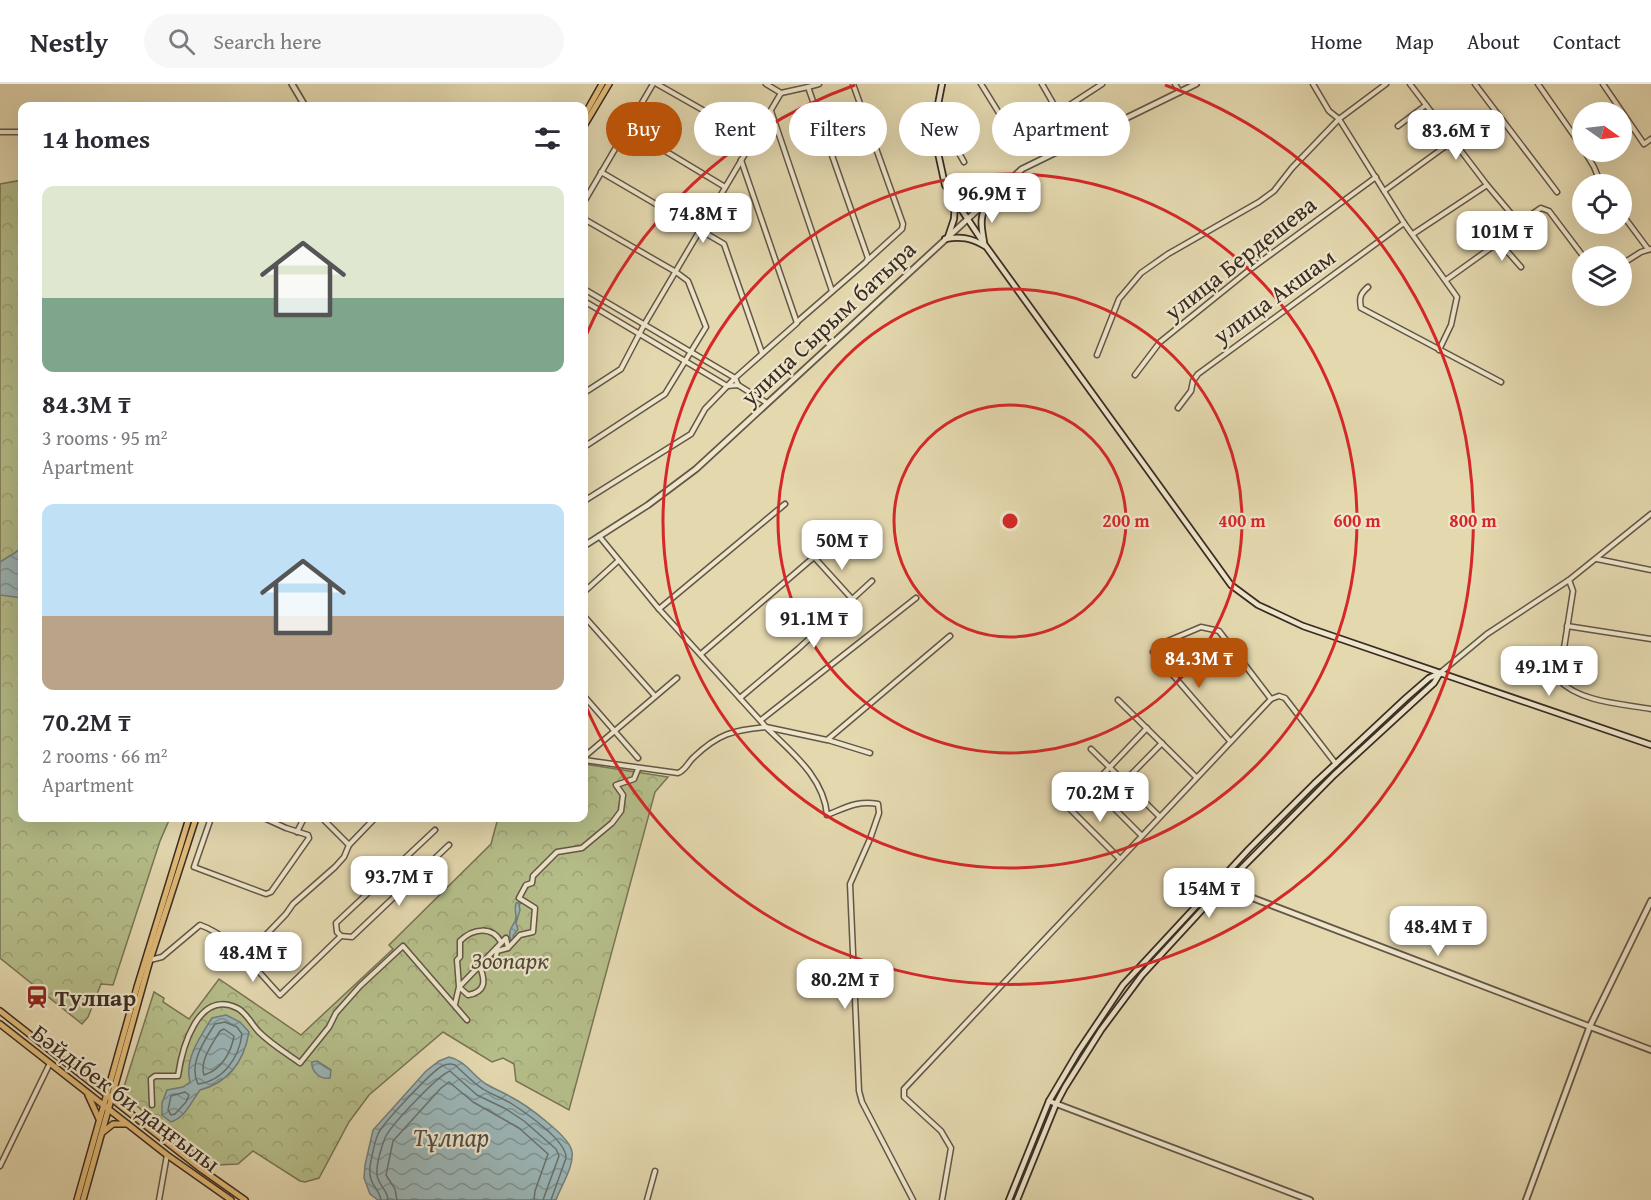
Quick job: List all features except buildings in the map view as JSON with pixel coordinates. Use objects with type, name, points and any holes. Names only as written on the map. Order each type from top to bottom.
[{"type":"main road","points":[[292,84],[303,102]]},
{"type":"main road","points":[[588,109],[602,84]]},
{"type":"main road","points":[[588,119],[609,84]]},
{"type":"main road","points":[[938,102],[942,84]]},
{"type":"main road","name":"улица Сырым батыра","points":[[1130,117],[1196,84]]},
{"type":"main road","points":[[939,156],[945,185],[954,200],[1232,585],[1245,597],[1272,613],[1651,745]]},
{"type":"main road","name":"улица Сырым батыра","points":[[588,544],[648,505],[696,469],[1022,169],[1049,156]]},
{"type":"main road","points":[[954,200],[969,205],[987,202]]},
{"type":"main road","points":[[954,200],[954,219],[947,238],[967,238],[986,246]]},
{"type":"main road","points":[[986,246],[981,220],[987,202]]},
{"type":"main road","points":[[1009,1200],[1049,1101],[1078,1052],[1123,985],[1249,849],[1406,698],[1429,678],[1440,673]]},
{"type":"main road","points":[[1017,1200],[1056,1104],[1101,1030],[1142,975],[1223,887],[1334,775],[1434,683],[1440,673]]},
{"type":"main road","points":[[109,1096],[171,873],[188,822]]},
{"type":"main road","points":[[83,1200],[102,1133],[106,1106],[195,822]]},
{"type":"main road","points":[[1216,884],[1651,1050]]},
{"type":"main road","points":[[1526,1200],[1590,1026],[1651,901]]},
{"type":"main road","name":"Бәйдібек би даңғылы","points":[[0,1011],[245,1200]]},
{"type":"main road","name":"Бәйдібек би даңғылы","points":[[1,1026],[167,1155],[231,1200]]},
{"type":"main road","points":[[23,1042],[28,1034]]},
{"type":"main road","points":[[86,1091],[99,1120]]},
{"type":"main road","points":[[1049,1101],[1310,1200]]},
{"type":"main road","points":[[77,1200],[99,1120],[106,1106]]},
{"type":"main road","points":[[102,1133],[113,1124],[128,1124]]},
{"type":"street","points":[[644,102],[655,84],[694,106]]},
{"type":"street","points":[[766,84],[781,93],[819,84]]},
{"type":"street","points":[[588,498],[691,434],[705,409],[735,378],[902,229],[903,224],[853,84]]},
{"type":"street","points":[[981,84],[992,102]]},
{"type":"street","points":[[1042,84],[1053,102]]},
{"type":"street","points":[[1074,102],[1102,84]]},
{"type":"street","points":[[1175,84],[1180,92]]},
{"type":"street","points":[[1313,84],[1329,111],[1339,119],[1404,223],[1457,297],[1451,325],[1439,351]]},
{"type":"street","points":[[1097,355],[1119,299],[1141,273],[1168,254],[1274,191],[1292,168],[1339,119],[1386,84]]},
{"type":"street","points":[[1410,84],[1487,185],[1520,223]]},
{"type":"street","points":[[1475,84],[1557,192]]},
{"type":"street","points":[[1538,84],[1572,133]]},
{"type":"street","points":[[1603,84],[1644,144],[1651,140]]},
{"type":"street","points":[[808,87],[868,260]]},
{"type":"street","points":[[776,102],[781,93]]},
{"type":"street","points":[[1398,126],[1426,105]]},
{"type":"street","points":[[777,128],[832,291]]},
{"type":"street","points":[[0,132],[18,132]]},
{"type":"street","points":[[1384,191],[1454,140]]},
{"type":"street","points":[[588,195],[610,156]]},
{"type":"street","points":[[674,156],[725,187]]},
{"type":"street","points":[[588,390],[621,369],[644,325],[743,156]]},
{"type":"street","points":[[961,156],[964,162]]},
{"type":"street","points":[[741,160],[797,323]]},
{"type":"street","points":[[601,172],[725,246],[762,353]]},
{"type":"street","name":"улица Бердешева","points":[[1135,375],[1160,342],[1248,271],[1376,177]]},
{"type":"street","points":[[1413,234],[1487,185]]},
{"type":"street","points":[[1446,280],[1498,242],[1536,210],[1545,208],[1576,246]]},
{"type":"street","points":[[588,221],[688,281],[706,327],[665,394],[588,444]]},
{"type":"street","name":"улица Акшам","points":[[1178,408],[1191,391],[1198,374],[1404,223]]},
{"type":"street","points":[[1632,226],[1650,249],[1632,258]]},
{"type":"street","points":[[1498,242],[1521,267]]},
{"type":"street","points":[[1368,287],[1362,292],[1359,300],[1362,308],[1501,382]]},
{"type":"street","points":[[588,291],[735,378],[738,385],[767,404]]},
{"type":"street","points":[[588,303],[727,386],[738,385]]},
{"type":"street","points":[[659,609],[785,504]]},
{"type":"street","points":[[1440,673],[1487,634],[1569,580],[1651,514]]},
{"type":"street","points":[[599,537],[659,609],[811,773],[826,806],[827,815],[852,804],[878,804],[880,809],[870,839],[850,884],[859,1091],[862,1102],[913,1200]]},
{"type":"street","points":[[701,654],[814,557],[853,600]]},
{"type":"street","points":[[1596,559],[1651,570]]},
{"type":"street","points":[[588,588],[618,561]]},
{"type":"street","points":[[1569,580],[1573,591],[1559,680],[1564,686],[1597,700],[1651,709]]},
{"type":"street","points":[[740,698],[872,581]]},
{"type":"street","points":[[761,720],[916,598]]},
{"type":"street","points":[[588,621],[655,697]]},
{"type":"street","points":[[1567,626],[1651,639]]},
{"type":"street","points":[[1156,646],[1201,627],[1219,631],[1271,699]]},
{"type":"street","points":[[827,740],[950,636]]},
{"type":"street","points":[[1153,652],[1230,741]]},
{"type":"street","points":[[588,755],[677,678]]},
{"type":"street","points":[[942,1200],[951,1148],[941,1131],[904,1097],[904,1089],[1271,699],[1279,696],[1285,698],[1336,764]]},
{"type":"street","points":[[1118,700],[1196,777]]},
{"type":"street","points":[[588,701],[638,758]]},
{"type":"street","points":[[588,760],[638,769],[678,773],[683,771],[692,759],[714,739],[739,730],[766,727],[827,740],[870,753]]},
{"type":"street","points":[[1141,836],[1106,800],[1090,788],[1147,728]]},
{"type":"street","points":[[1106,800],[1162,743]]},
{"type":"street","points":[[1091,749],[1159,816]]},
{"type":"street","points":[[459,987],[468,995],[477,993],[484,986],[485,978],[480,968],[495,962],[497,951],[508,948],[520,935],[533,932],[535,908],[519,898],[526,885],[532,883],[533,876],[557,852],[582,848],[612,823],[621,811],[623,795],[616,785],[634,779],[638,769]]},
{"type":"street","points":[[1065,804],[1119,858]]},
{"type":"street","points":[[194,867],[210,822]]},
{"type":"street","points":[[181,862],[266,894],[271,892],[309,838],[308,835],[273,822]]},
{"type":"street","points":[[297,832],[302,822]]},
{"type":"street","points":[[326,822],[349,845]]},
{"type":"street","points":[[228,942],[255,941],[264,937],[293,904],[344,857],[349,845],[371,822]]},
{"type":"street","points":[[435,830],[336,923],[341,936],[352,938],[448,845]]},
{"type":"street","points":[[150,960],[162,957],[200,925],[209,928],[228,942],[280,995],[341,936]]},
{"type":"street","points":[[454,1005],[459,987],[456,960],[460,957],[460,941],[467,934],[487,930],[495,933],[501,942]]},
{"type":"street","points":[[459,987],[506,938],[508,948]]},
{"type":"street","points":[[152,1105],[151,1079],[155,1076],[178,1076],[187,1036],[207,1008],[223,1004],[239,1008],[259,1032],[300,1063],[329,1027],[336,1013],[360,986],[403,946],[467,1020]]},
{"type":"street","points":[[0,1166],[50,1063]]},
{"type":"street","points":[[159,1200],[167,1155]]},
{"type":"street","points":[[648,1200],[655,1171]]},
{"type":"green space","points":[[18,181],[18,822],[168,822],[113,985],[101,984],[88,1017],[82,1024],[0,958],[0,184]]},
{"type":"green space","name":"Зоопарк","points":[[588,765],[668,777],[655,792],[569,1110],[516,1081],[514,1064],[503,1058],[492,1062],[443,1032],[369,1095],[349,1122],[319,1178],[305,1182],[253,1151],[238,1164],[216,1165],[208,1162],[169,1134],[122,1093],[154,992],[164,998],[163,1002],[189,1019],[219,979],[301,1035],[393,949],[389,945],[491,844],[497,822],[588,822]]},
{"type":"water","points":[[18,551],[18,597],[0,595],[0,562]]},
{"type":"water","points":[[523,901],[519,905],[520,910],[516,923],[518,929],[513,936],[516,938],[511,941],[510,930],[516,920],[516,903]]},
{"type":"water","points":[[226,1015],[240,1022],[249,1032],[239,1061],[220,1082],[200,1090],[184,1113],[171,1122],[162,1115],[162,1103],[167,1090],[183,1087],[190,1082],[189,1065],[198,1041],[212,1018]]},
{"type":"water","name":"Тұлпар","points":[[449,1057],[460,1061],[481,1081],[526,1106],[556,1130],[570,1146],[572,1158],[569,1170],[556,1200],[378,1200],[370,1194],[364,1178],[373,1130],[426,1071]]},
{"type":"water","points":[[317,1061],[331,1070],[330,1078],[323,1078],[315,1072],[312,1062]]},
{"type":"place","name":"Тулпар","points":[[37,997]]}]
